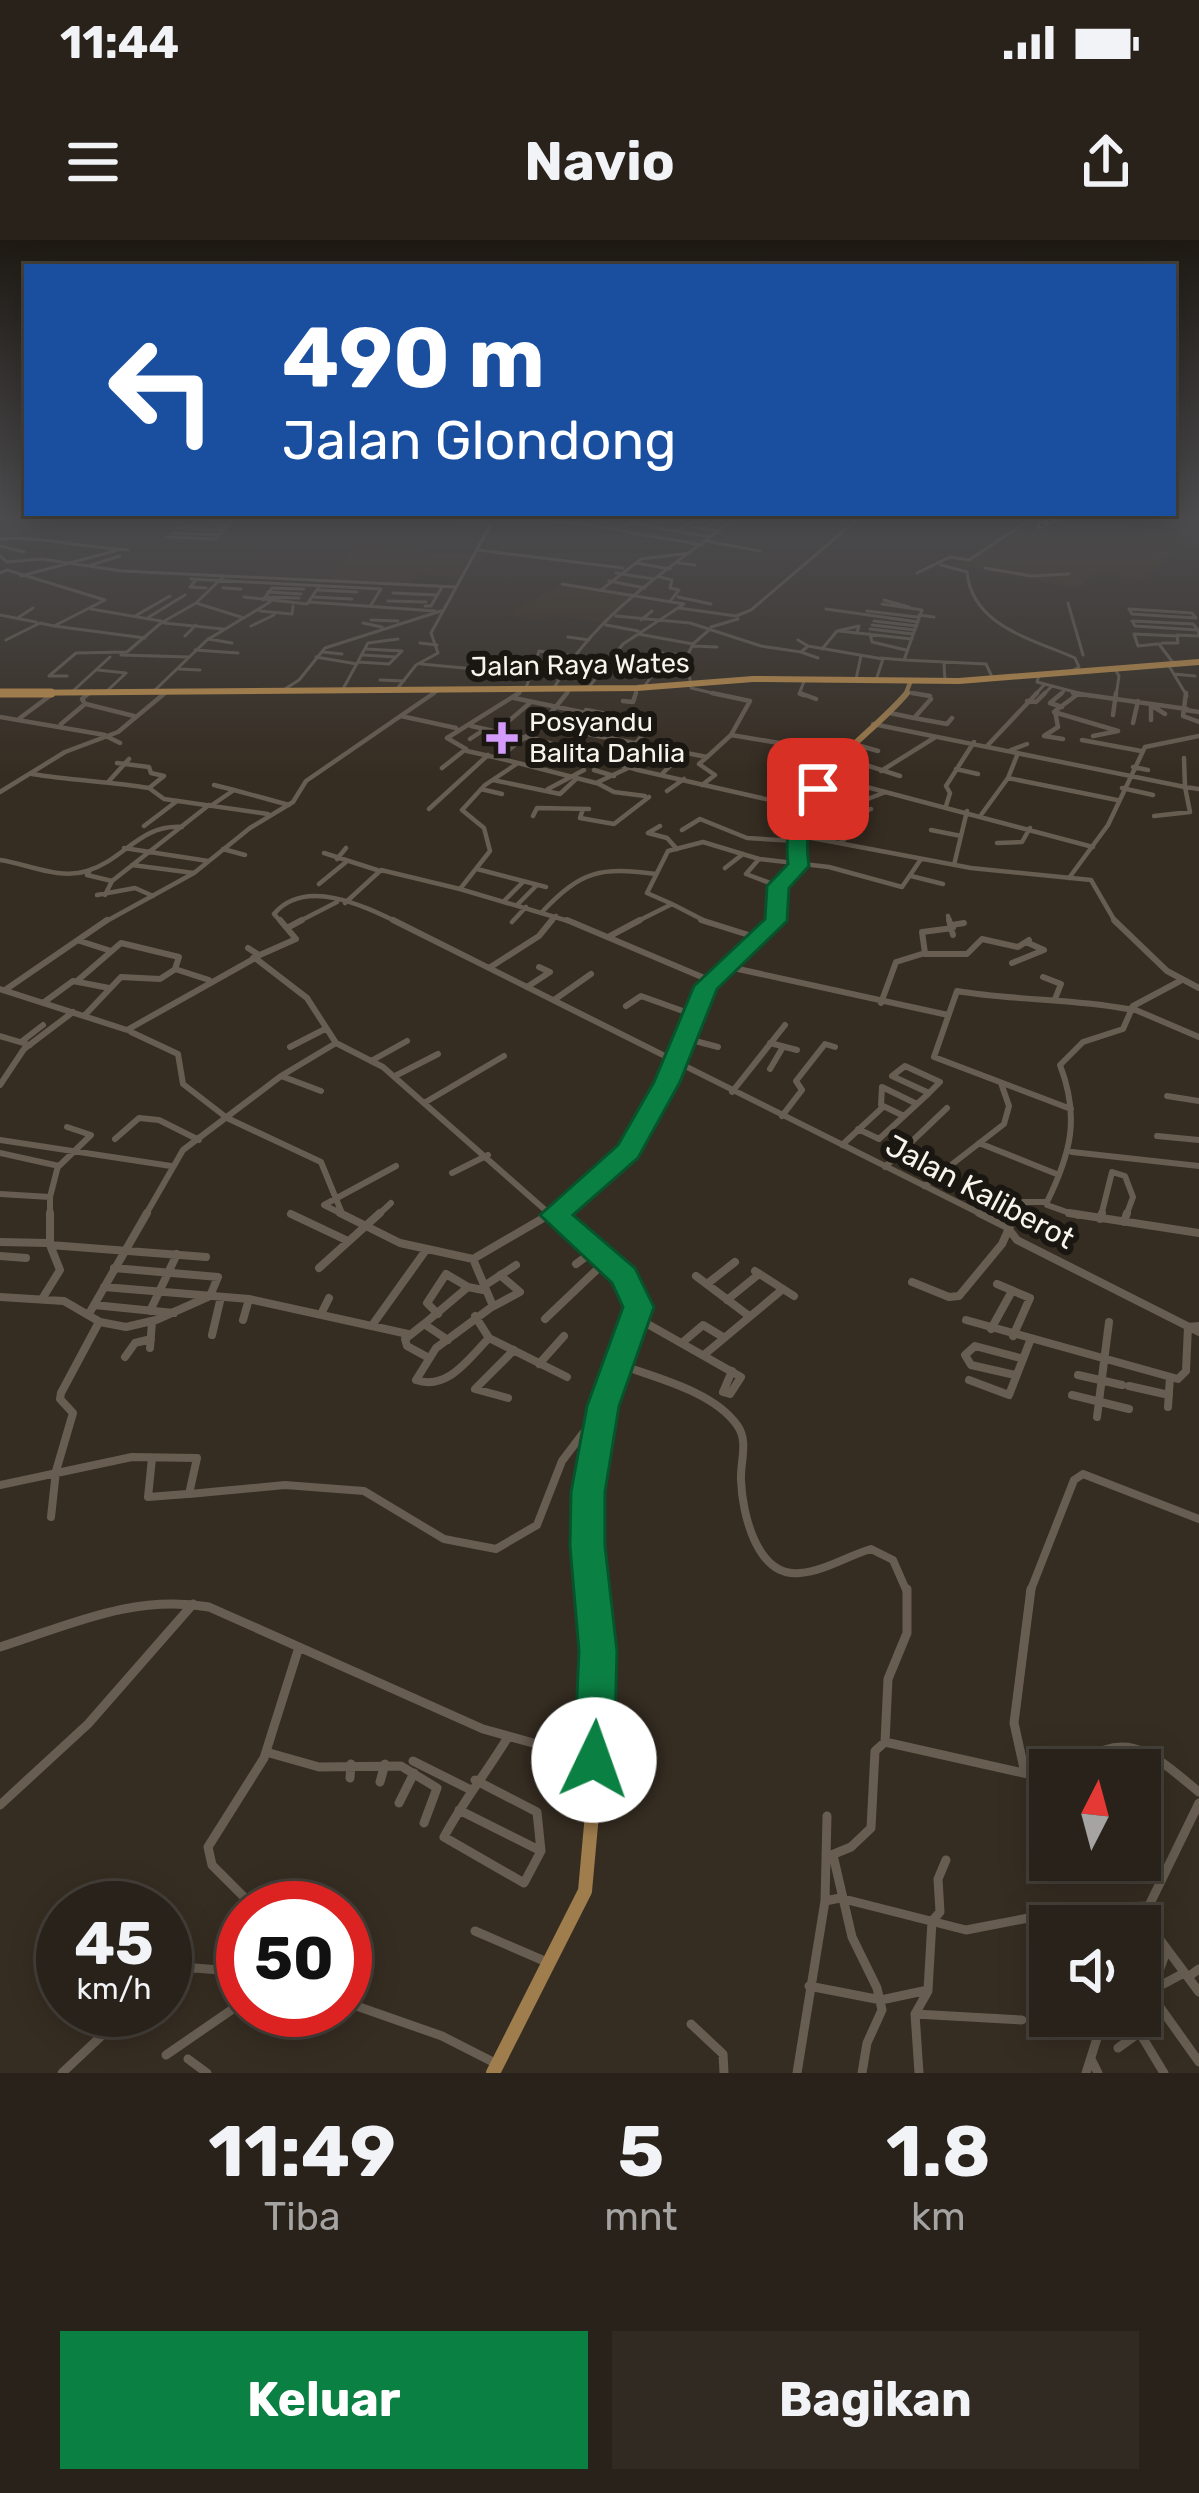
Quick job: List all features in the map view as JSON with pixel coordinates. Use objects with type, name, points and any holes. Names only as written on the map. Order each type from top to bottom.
[{"type":"highway","name":"Jalan Raya Wates","points":[[0,693],[400,685],[589,688],[753,679],[945,681],[1199,663]]},
{"type":"main road","points":[[495,2068],[585,1891],[598,1651],[587,1546],[588,1492],[603,1406],[637,1318],[636,1295],[607,1260],[554,1215],[617,1163],[656,1106],[710,981],[777,918],[778,886],[799,862],[796,838],[805,808],[839,755],[890,713],[909,692],[910,680]]},
{"type":"street","points":[[54,626],[100,603]]},
{"type":"street","points":[[132,617],[158,603]]},
{"type":"street","points":[[136,627],[174,603]]},
{"type":"street","points":[[73,692],[115,655],[196,603],[246,618]]},
{"type":"street","points":[[260,611],[265,603]]},
{"type":"street","points":[[155,690],[224,629],[260,611],[292,614],[297,603]]},
{"type":"street","points":[[356,603],[379,603]]},
{"type":"street","points":[[374,603],[370,611],[419,603]]},
{"type":"street","points":[[393,603],[395,608]]},
{"type":"street","points":[[437,603],[442,611]]},
{"type":"street","points":[[438,653],[431,633],[447,603]]},
{"type":"street","points":[[554,688],[573,654],[631,603]]},
{"type":"street","points":[[589,688],[592,678],[639,633],[683,603]]},
{"type":"street","points":[[702,603],[711,604]]},
{"type":"street","points":[[680,671],[693,645],[708,629],[763,603]]},
{"type":"street","points":[[976,603],[996,622],[1075,658],[1079,668],[1070,673]]},
{"type":"street","points":[[1068,604],[1083,655]]},
{"type":"street","points":[[16,619],[33,608]]},
{"type":"street","points":[[88,608],[224,629]]},
{"type":"street","points":[[679,608],[738,617],[763,609]]},
{"type":"street","points":[[826,609],[867,610],[876,617],[928,629]]},
{"type":"street","points":[[824,646],[832,632],[858,630],[876,617],[922,609],[904,660]]},
{"type":"street","points":[[285,689],[299,680],[318,654],[442,611]]},
{"type":"street","points":[[641,620],[652,611]]},
{"type":"street","points":[[1155,632],[1196,618],[1191,613],[1155,632],[1139,646],[1135,633],[1155,632],[1199,634]]},
{"type":"street","points":[[0,615],[145,638]]},
{"type":"street","points":[[251,626],[274,615]]},
{"type":"street","points":[[616,616],[734,634],[818,658]]},
{"type":"street","points":[[876,617],[917,625],[934,617]]},
{"type":"street","points":[[876,617],[917,625]]},
{"type":"street","points":[[876,617],[872,642],[907,651]]},
{"type":"street","points":[[371,620],[405,622]]},
{"type":"street","points":[[238,622],[259,629]]},
{"type":"street","points":[[6,640],[40,623]]},
{"type":"street","points":[[343,689],[368,643],[399,636],[389,626],[363,623]]},
{"type":"street","points":[[606,625],[717,647]]},
{"type":"street","points":[[185,636],[196,626]]},
{"type":"street","points":[[734,634],[744,629]]},
{"type":"street","points":[[151,632],[166,634]]},
{"type":"street","points":[[1155,632],[1178,643],[1177,636]]},
{"type":"street","points":[[1155,632],[1199,634]]},
{"type":"street","points":[[1155,632],[1169,668],[1190,700],[1184,717],[1199,722]]},
{"type":"street","points":[[568,637],[589,640]]},
{"type":"street","points":[[208,639],[232,643]]},
{"type":"street","points":[[383,650],[389,640]]},
{"type":"street","points":[[800,652],[803,643],[859,656],[988,665]]},
{"type":"street","points":[[420,644],[437,645]]},
{"type":"street","points":[[856,679],[859,644]]},
{"type":"street","points":[[150,657],[157,649]]},
{"type":"street","points":[[195,650],[238,652]]},
{"type":"street","points":[[318,654],[389,664],[402,651],[365,652]]},
{"type":"street","points":[[532,816],[538,808],[557,806],[586,809],[580,818],[614,824],[649,797],[614,792],[597,783],[488,755],[446,737],[526,688],[538,651],[692,673],[690,686],[748,697],[730,735],[699,764],[716,776],[702,785]]},
{"type":"street","points":[[67,676],[49,676],[80,652],[189,657]]},
{"type":"street","points":[[365,652],[397,657]]},
{"type":"street","points":[[648,665],[658,652],[688,655]]},
{"type":"street","points":[[380,680],[400,685],[418,664],[447,653]]},
{"type":"street","points":[[318,654],[342,654]]},
{"type":"street","points":[[988,656],[993,679]]},
{"type":"street","points":[[876,680],[881,658]]},
{"type":"street","points":[[944,663],[945,681]]},
{"type":"street","points":[[418,664],[475,669]]},
{"type":"street","points":[[598,735],[621,701],[636,699],[658,667]]},
{"type":"street","points":[[1169,668],[1195,676]]},
{"type":"street","points":[[179,669],[200,670]]},
{"type":"street","points":[[1113,715],[1115,669]]},
{"type":"street","points":[[98,670],[128,674],[107,691]]},
{"type":"street","points":[[1039,675],[1035,681],[1064,691],[1199,712]]},
{"type":"street","points":[[806,679],[799,694],[815,699]]},
{"type":"street","points":[[987,746],[1027,701],[1048,686]]},
{"type":"street","points":[[3,989],[128,907],[194,873],[300,796],[306,781],[441,688]]},
{"type":"street","points":[[499,758],[542,725],[571,688]]},
{"type":"street","points":[[1185,688],[1199,688]]},
{"type":"street","points":[[0,792],[65,752],[108,736],[167,690]]},
{"type":"street","points":[[92,691],[82,699],[86,704],[137,717]]},
{"type":"street","points":[[1062,707],[1050,703],[1064,691]]},
{"type":"street","points":[[20,718],[54,692]]},
{"type":"street","points":[[909,692],[930,697],[914,718]]},
{"type":"street","points":[[1054,712],[1078,694]]},
{"type":"street","points":[[514,698],[612,717]]},
{"type":"street","points":[[1190,700],[1199,701]]},
{"type":"street","points":[[1133,724],[1138,701]]},
{"type":"street","points":[[497,732],[531,702]]},
{"type":"street","points":[[58,726],[86,704]]},
{"type":"street","points":[[1151,705],[1165,714]]},
{"type":"street","points":[[1151,705],[1151,720]]},
{"type":"street","points":[[1054,712],[1118,731],[1093,736]]},
{"type":"street","points":[[1054,712],[1058,727],[1042,736],[1063,740]]},
{"type":"street","points":[[890,713],[947,724],[952,718]]},
{"type":"street","points":[[401,716],[460,729]]},
{"type":"street","points":[[0,717],[108,736],[120,743]]},
{"type":"street","points":[[915,733],[925,720]]},
{"type":"street","points":[[33,728],[40,722]]},
{"type":"street","points":[[874,724],[1199,789]]},
{"type":"street","points":[[467,725],[805,808]]},
{"type":"street","points":[[542,725],[706,757]]},
{"type":"street","points":[[927,736],[936,728]]},
{"type":"street","points":[[456,769],[444,766],[485,729]]},
{"type":"street","points":[[636,733],[643,735],[637,742]]},
{"type":"street","points":[[730,735],[821,746],[900,776]]},
{"type":"street","points":[[801,745],[806,736]]},
{"type":"street","points":[[1069,878],[1108,825],[1141,751],[1161,740],[1199,736]]},
{"type":"street","points":[[663,747],[670,738]]},
{"type":"street","points":[[881,771],[935,738]]},
{"type":"street","points":[[1082,740],[1141,751]]},
{"type":"street","points":[[946,807],[950,794],[946,786],[974,742]]},
{"type":"street","points":[[850,743],[878,751]]},
{"type":"street","points":[[597,783],[630,766],[651,744]]},
{"type":"street","points":[[1007,751],[1027,744]]},
{"type":"street","points":[[982,814],[1008,778],[1018,753]]},
{"type":"street","points":[[429,809],[488,755]]},
{"type":"street","points":[[588,763],[596,755]]},
{"type":"street","points":[[663,772],[678,758]]},
{"type":"street","points":[[1154,816],[1190,812],[1184,758]]},
{"type":"street","points":[[29,774],[98,786],[128,762]]},
{"type":"street","points":[[117,763],[128,762],[163,775],[149,788]]},
{"type":"street","points":[[460,889],[489,846],[482,827],[461,813],[481,789],[518,763]]},
{"type":"street","points":[[956,769],[976,774],[979,765]]},
{"type":"street","points":[[1133,767],[1148,770]]},
{"type":"street","points":[[548,789],[584,770]]},
{"type":"street","points":[[595,770],[615,776]]},
{"type":"street","points":[[795,777],[819,786]]},
{"type":"street","points":[[557,806],[560,794],[577,778]]},
{"type":"street","points":[[1008,778],[1117,800]]},
{"type":"street","points":[[667,791],[684,779]]},
{"type":"street","points":[[493,780],[560,794]]},
{"type":"street","points":[[109,781],[149,788],[164,799],[272,815]]},
{"type":"street","points":[[530,790],[540,782]]},
{"type":"street","points":[[214,785],[289,805]]},
{"type":"street","points":[[773,785],[886,791],[1093,847]]},
{"type":"street","points":[[770,800],[788,791],[819,786]]},
{"type":"street","points":[[1122,788],[1153,795]]},
{"type":"street","points":[[481,789],[502,794]]},
{"type":"street","points":[[153,896],[135,888],[101,895],[112,881],[234,790]]},
{"type":"street","points":[[754,796],[762,790]]},
{"type":"street","points":[[872,809],[860,813],[850,806],[886,791]]},
{"type":"street","points":[[1087,805],[1088,795]]},
{"type":"street","points":[[144,826],[180,799]]},
{"type":"street","points":[[911,876],[938,884],[950,864],[967,811]]},
{"type":"street","points":[[682,830],[700,819],[728,830],[727,834]]},
{"type":"street","points":[[842,842],[864,823]]},
{"type":"street","points":[[0,860],[63,872],[90,871],[157,826],[182,827]]},
{"type":"street","points":[[660,826],[648,833],[667,838],[677,849]]},
{"type":"street","points":[[997,843],[1022,842],[1030,828]]},
{"type":"street","points":[[932,830],[961,836]]},
{"type":"street","points":[[711,845],[727,834],[842,842],[921,860],[1094,882],[1102,906],[1116,925],[1180,981],[1199,988]]},
{"type":"street","points":[[758,938],[704,922],[647,894],[667,852],[702,842],[759,859],[799,862],[902,887],[921,860]]},
{"type":"street","points":[[124,848],[208,862]]},
{"type":"street","points":[[337,859],[346,848]]},
{"type":"street","points":[[223,849],[244,855]]},
{"type":"street","points":[[324,854],[556,916],[710,981]]},
{"type":"street","points":[[725,868],[743,854]]},
{"type":"street","points":[[759,859],[746,874],[778,886]]},
{"type":"street","points":[[319,884],[346,862]]},
{"type":"street","points":[[132,866],[194,873]]},
{"type":"street","points":[[477,869],[546,887]]},
{"type":"street","points":[[542,912],[567,885],[591,869],[656,874]]},
{"type":"street","points":[[90,871],[87,874],[93,880],[112,881]]},
{"type":"street","points":[[287,928],[342,902],[379,871]]},
{"type":"street","points":[[505,900],[523,882]]},
{"type":"street","points":[[512,922],[537,885]]},
{"type":"street","points":[[128,1030],[209,980],[296,939],[274,914],[284,903],[309,895],[342,902]]},
{"type":"street","name":"Jalan Kaliberot","points":[[342,902],[376,912],[1007,1227],[1017,1240],[1188,1327]]},
{"type":"street","points":[[609,937],[672,904]]},
{"type":"street","points":[[488,968],[539,936],[556,916]]},
{"type":"street","points":[[948,916],[952,929]]},
{"type":"street","points":[[925,954],[922,932],[964,923]]},
{"type":"street","points":[[881,1003],[893,965],[925,954],[970,953],[982,939],[1014,956],[1027,961],[1044,950],[1028,941],[1014,956]]},
{"type":"street","points":[[80,941],[112,951]]},
{"type":"street","points":[[43,1003],[121,944],[179,957],[175,969],[160,979],[125,976],[84,1016]]},
{"type":"street","points":[[248,948],[307,998],[336,1043],[394,1076],[554,1215],[473,1258],[400,1244],[324,1203],[396,1166]]},
{"type":"street","points":[[726,966],[948,1015]]},
{"type":"street","points":[[527,987],[550,972],[539,967]]},
{"type":"street","points":[[175,969],[209,980]]},
{"type":"street","points":[[554,1000],[591,974]]},
{"type":"street","points":[[1043,977],[1060,983],[1055,999]]},
{"type":"street","points":[[77,981],[110,988]]},
{"type":"street","points":[[1044,1204],[1072,1152],[1077,1126],[1070,1084],[1060,1065],[1083,1042],[1123,1029],[1130,1008],[1180,981]]},
{"type":"street","points":[[3,989],[128,1030],[178,1054],[188,1089],[227,1118],[320,1160],[339,1198],[340,1211]]},
{"type":"street","points":[[1071,1109],[932,1055],[958,990],[1019,1002],[1055,999],[1130,1008],[1199,1036]]},
{"type":"street","points":[[626,1006],[641,996],[694,1015]]},
{"type":"street","points":[[21,1042],[73,1012]]},
{"type":"street","points":[[732,1092],[784,1025]]},
{"type":"street","points":[[290,1047],[325,1029]]},
{"type":"street","points":[[0,1085],[41,1030]]},
{"type":"street","points":[[0,1036],[30,1045]]},
{"type":"street","points":[[684,1038],[718,1047]]},
{"type":"street","points":[[371,1061],[407,1041]]},
{"type":"street","points":[[92,1309],[171,1166],[281,1076],[336,1043]]},
{"type":"street","points":[[770,1043],[797,1051]]},
{"type":"street","points":[[782,1116],[802,1091],[796,1081],[825,1044],[835,1047]]},
{"type":"street","points":[[770,1069],[783,1047]]},
{"type":"street","points":[[394,1076],[438,1054]]},
{"type":"street","points":[[424,1103],[504,1056]]},
{"type":"street","points":[[0,1064],[11,1066]]},
{"type":"street","points":[[858,1129],[879,1139],[904,1116],[916,1104],[929,1093],[940,1082],[905,1066],[878,1096],[883,1107],[904,1116]]},
{"type":"street","points":[[281,1076],[321,1091]]},
{"type":"street","points":[[892,1076],[929,1093]]},
{"type":"street","points":[[924,1186],[946,1174],[1004,1124],[1008,1094],[1000,1081]]},
{"type":"street","points":[[882,1088],[916,1104]]},
{"type":"street","points":[[1167,1096],[1199,1101]]},
{"type":"street","points":[[642,1103],[656,1106]]},
{"type":"street","points":[[841,1145],[883,1107]]},
{"type":"street","points":[[885,1167],[947,1108]]},
{"type":"street","points":[[115,1138],[141,1118],[159,1120],[199,1140]]},
{"type":"street","points":[[41,1299],[60,1270],[48,1244],[50,1197],[58,1166],[91,1134],[67,1127]]},
{"type":"street","points":[[829,1139],[835,1131]]},
{"type":"street","points":[[1156,1136],[1199,1139]]},
{"type":"street","points":[[0,1140],[171,1166]]},
{"type":"street","points":[[977,1143],[1059,1174]]},
{"type":"street","points":[[1072,1152],[1199,1166]]},
{"type":"street","points":[[0,1153],[58,1166]]},
{"type":"street","points":[[452,1173],[488,1155]]},
{"type":"street","points":[[1100,1219],[1112,1172],[1125,1176],[1132,1196],[1124,1222]]},
{"type":"street","points":[[0,1194],[50,1197]]},
{"type":"street","points":[[912,1282],[949,1297],[959,1296],[1002,1244],[1021,1202],[1199,1233]]},
{"type":"street","points":[[319,1268],[391,1203]]},
{"type":"street","points":[[291,1214],[346,1240]]},
{"type":"street","points":[[0,1242],[206,1257]]},
{"type":"street","points":[[373,1324],[425,1250]]},
{"type":"street","points":[[576,1264],[595,1250]]},
{"type":"street","points":[[150,1311],[177,1254]]},
{"type":"street","points":[[0,1256],[26,1258]]},
{"type":"street","points":[[473,1258],[493,1306]]},
{"type":"street","points":[[544,1318],[607,1260]]},
{"type":"street","points":[[707,1284],[735,1262]]},
{"type":"street","points":[[438,1314],[427,1303],[446,1274],[468,1287],[485,1287],[516,1265]]},
{"type":"street","points":[[113,1268],[218,1277],[212,1335]]},
{"type":"street","points":[[727,1300],[757,1273],[794,1296]]},
{"type":"street","points":[[489,1338],[442,1383],[425,1385],[415,1376],[475,1316],[520,1292],[500,1275]]},
{"type":"street","points":[[695,1276],[749,1316]]},
{"type":"street","points":[[997,1284],[1030,1298],[1012,1336]]},
{"type":"street","points":[[104,1287],[249,1299],[408,1334],[468,1287]]},
{"type":"street","points":[[704,1354],[783,1289]]},
{"type":"street","points":[[991,1329],[1012,1291]]},
{"type":"street","points":[[99,1322],[152,1322],[215,1296]]},
{"type":"street","points":[[0,1297],[175,1313]]},
{"type":"street","points":[[321,1313],[329,1298]]},
{"type":"street","points":[[243,1320],[249,1299]]},
{"type":"street","points":[[92,1309],[99,1322]]},
{"type":"street","points":[[475,1316],[489,1338],[567,1377]]},
{"type":"street","points":[[637,1318],[732,1372]]},
{"type":"street","points":[[966,1320],[1170,1377],[1186,1375],[1188,1327],[1199,1329]]},
{"type":"street","points":[[51,1517],[56,1471],[74,1413],[60,1399],[61,1393],[99,1322]]},
{"type":"street","points":[[125,1357],[135,1343],[150,1344],[152,1322]]},
{"type":"street","points":[[1097,1417],[1109,1322]]},
{"type":"street","points":[[424,1324],[448,1340]]},
{"type":"street","points":[[683,1342],[705,1324],[724,1338]]},
{"type":"street","points":[[408,1334],[409,1348],[430,1359]]},
{"type":"street","points":[[538,1364],[565,1336]]},
{"type":"street","points":[[969,1380],[1009,1395],[1030,1341]]},
{"type":"street","points":[[1016,1375],[971,1365],[965,1355],[975,1346],[1021,1358]]},
{"type":"street","points":[[508,1398],[475,1389],[514,1350]]},
{"type":"street","points":[[617,1363],[686,1391],[736,1423],[743,1441],[740,1482],[763,1559],[772,1569],[791,1574],[871,1549],[883,1550],[900,1565],[907,1635],[887,1683],[885,1742],[875,1751],[871,1828],[851,1847],[831,1855]]},
{"type":"street","points":[[1078,1375],[1168,1395]]},
{"type":"street","points":[[1168,1406],[1170,1377]]},
{"type":"street","points":[[1072,1395],[1129,1409]]},
{"type":"street","points":[[152,1458],[148,1497],[285,1485],[364,1491],[444,1539],[496,1549],[538,1525],[562,1461],[603,1406]]},
{"type":"street","points":[[0,1484],[152,1458],[200,1460],[189,1493]]},
{"type":"street","points":[[1025,1773],[1014,1723],[1027,1599],[1074,1480],[1083,1474],[1097,1476],[1145,1501],[1199,1519]]},
{"type":"street","points":[[0,1647],[137,1604],[193,1604],[239,1614],[299,1647],[540,1750],[594,1760]]},
{"type":"street","points":[[0,1805],[88,1724],[193,1604]]},
{"type":"street","points":[[233,1881],[207,1858],[214,1836],[266,1752],[299,1647]]},
{"type":"street","points":[[266,1752],[319,1767],[414,1767],[472,1784],[537,1812],[541,1851],[524,1883],[444,1839],[472,1784],[488,1770],[508,1737]]},
{"type":"street","points":[[885,1742],[1029,1774]]},
{"type":"street","points":[[1093,1749],[1118,1742],[1138,1749]]},
{"type":"street","points":[[1161,1762],[1199,1792]]},
{"type":"street","points":[[350,1778],[351,1764]]},
{"type":"street","points":[[380,1782],[385,1764]]},
{"type":"street","points":[[399,1803],[414,1767]]},
{"type":"street","points":[[414,1767],[437,1788],[424,1823]]},
{"type":"street","points":[[1149,1905],[1199,1803]]},
{"type":"street","points":[[460,1810],[541,1851]]},
{"type":"street","points":[[827,1816],[839,1898],[881,2000],[881,2015],[868,2043],[862,2073]]},
{"type":"street","points":[[796,2073],[831,1855]]},
{"type":"street","points":[[919,2073],[915,2014],[928,1990],[932,1921],[940,1912],[938,1880],[946,1860]]},
{"type":"street","points":[[825,1901],[839,1898],[950,1928],[983,1929],[1029,1919]]},
{"type":"street","points":[[475,1931],[550,1963]]},
{"type":"street","points":[[1161,1940],[1199,1992]]},
{"type":"street","points":[[1161,1964],[1167,1949]]},
{"type":"street","points":[[1161,1987],[1199,1969]]},
{"type":"street","points":[[809,1986],[881,2000],[928,1990]]},
{"type":"street","points":[[1161,2008],[1199,2062]]},
{"type":"street","points":[[372,2011],[442,2036],[495,2068]]},
{"type":"street","points":[[915,2014],[1022,2020]]},
{"type":"street","points":[[166,2054],[216,2020]]},
{"type":"street","points":[[691,2024],[723,2054],[724,2073]]},
{"type":"street","points":[[62,2073],[100,2037]]},
{"type":"street","points":[[1086,2073],[1098,2037]]},
{"type":"street","points":[[1118,2048],[1130,2037]]},
{"type":"street","points":[[1142,2037],[1163,2073]]},
{"type":"street","points":[[188,2059],[207,2073]]},
{"type":"street","points":[[1091,2059],[1098,2073]]},
{"type":"shaded area","points":[[529,603],[629,603],[608,624],[549,614],[542,620],[506,615]]},
{"type":"place","name":"Posyandu Balita Dahlia","points":[[502,738]]},
{"type":"route","points":[[594,1760],[598,1651],[587,1546],[588,1492],[603,1406],[638,1307],[624,1276],[554,1215],[591,1188],[628,1151],[667,1082],[706,986],[776,921],[778,886],[799,866],[795,841],[800,818],[818,789]]}]
